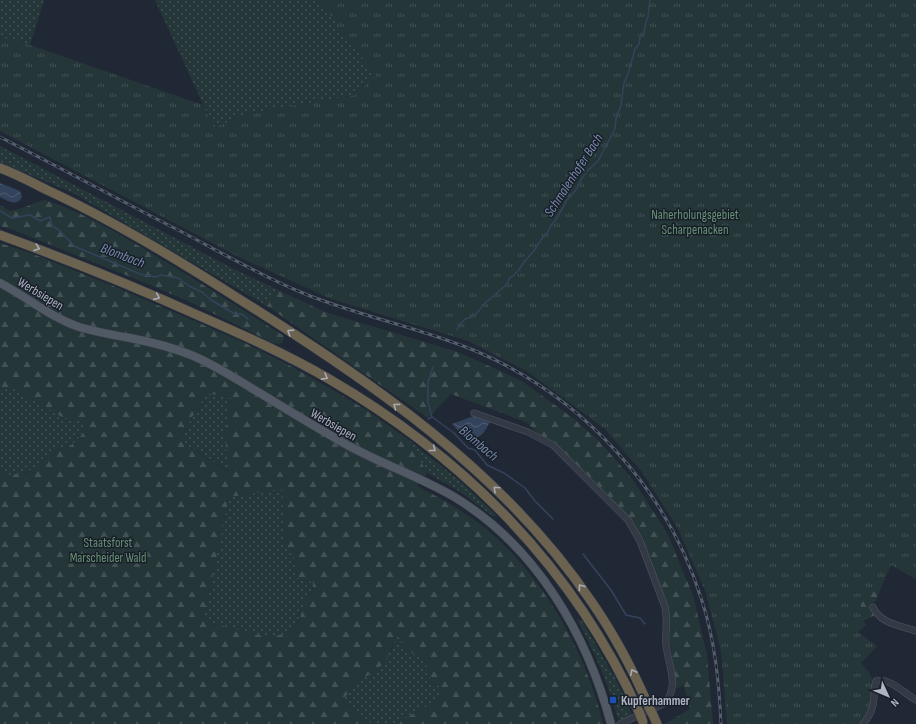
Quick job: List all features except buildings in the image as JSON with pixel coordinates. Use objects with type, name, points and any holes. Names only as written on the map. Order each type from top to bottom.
[{"type":"highway","points":[[0,168],[67,199],[126,230],[176,259],[324,354],[385,397],[463,458],[522,516],[588,596],[633,671],[653,715]]},
{"type":"highway","points":[[0,235],[153,295],[249,338],[327,378],[365,401],[395,421],[432,449],[455,467],[497,506],[554,572],[600,637],[624,681],[643,723]]},
{"type":"main road","name":"Werbsiepen","points":[[0,283],[52,316],[79,327],[165,346],[208,363],[359,452],[420,479],[461,501],[495,526],[510,540],[532,564],[550,590],[569,619],[593,668],[612,724]]},
{"type":"street","points":[[474,413],[528,432],[553,445],[628,520],[640,541],[668,617],[666,646],[671,665],[672,689],[667,701],[663,704],[620,724]]},
{"type":"street","points":[[873,607],[881,618],[916,630]]},
{"type":"street","points":[[863,724],[869,717],[874,700],[876,681],[884,681],[896,686],[916,700]]},
{"type":"green space","points":[[0,0],[44,0],[30,45],[0,37]]},
{"type":"green space","points":[[155,0],[319,0],[377,77],[355,95],[246,114],[214,128]]},
{"type":"green space","name":"Naherholungsgebiet Scharpenacken","points":[[319,0],[916,0],[916,579],[891,565],[883,583],[860,603],[863,621],[866,625],[858,632],[877,646],[861,663],[870,674],[873,683],[868,716],[861,724],[727,724],[721,651],[705,590],[677,527],[642,472],[605,429],[528,372],[468,341],[331,299],[235,255],[0,131],[0,37],[30,45],[203,105],[214,128],[246,114],[355,95],[376,76]]},
{"type":"green space","points":[[0,146],[232,268],[278,290],[267,306],[73,193],[0,162]]},
{"type":"green space","points":[[45,200],[86,217],[151,253],[284,336],[283,342],[279,344],[273,343],[192,303],[148,284],[0,226],[0,205],[10,211]]},
{"type":"green space","name":"Staatsforst Marscheider Wald","points":[[0,243],[28,252],[116,287],[245,343],[287,364],[368,411],[409,440],[427,473],[417,486],[452,505],[484,527],[505,546],[525,568],[543,591],[573,642],[585,669],[603,724],[393,724],[403,720],[439,698],[439,686],[431,682],[426,663],[418,655],[409,652],[397,634],[384,662],[374,672],[358,679],[343,700],[372,724],[0,724],[0,471],[9,475],[26,473],[54,455],[58,448],[68,448],[84,433],[83,422],[62,417],[9,386],[0,394]],"holes":[[[207,393],[231,398],[225,434],[228,471],[181,442],[186,427]],[[282,489],[285,542],[294,558],[295,577],[313,582],[312,593],[307,597],[299,621],[284,638],[283,635],[257,635],[203,621],[229,497]]]},
{"type":"green space","points":[[278,290],[325,312],[458,352],[522,381],[574,419],[599,441],[633,480],[667,533],[693,595],[707,655],[713,724],[665,724],[690,709],[684,685],[676,689],[670,642],[669,613],[635,526],[631,520],[526,422],[451,394],[428,418],[267,306]]},
{"type":"green space","points":[[9,386],[62,417],[83,422],[84,433],[68,448],[58,448],[55,453],[44,463],[22,474],[15,475],[8,475],[0,471],[0,394]]},
{"type":"green space","points":[[207,393],[231,398],[225,434],[229,471],[181,442],[186,427]]},
{"type":"green space","points":[[409,440],[461,482],[496,515],[494,517],[459,491],[427,473]]},
{"type":"green space","points":[[282,488],[285,542],[295,558],[295,577],[313,582],[310,598],[303,613],[295,626],[284,638],[283,635],[257,635],[203,621],[229,497]]},
{"type":"green space","points":[[883,583],[876,601],[870,604],[871,610],[875,615],[863,621],[860,603]]},
{"type":"green space","points":[[577,619],[582,621],[614,676],[633,717],[624,720],[618,719],[600,668]]},
{"type":"green space","points":[[397,634],[409,652],[418,655],[426,663],[431,682],[439,686],[439,698],[403,720],[393,724],[372,724],[343,700],[358,679],[367,676],[391,651]]},
{"type":"water","points":[[0,183],[20,191],[22,197],[20,200],[18,202],[12,202],[0,197]]},
{"type":"water","points":[[474,416],[490,422],[484,432],[470,444],[452,424]]},
{"type":"waterway","name":"Schmalenhofer Bach","points":[[457,330],[465,319],[476,314],[485,303],[506,285],[509,279],[518,271],[548,232],[566,201],[576,190],[585,173],[598,161],[615,129],[616,119],[621,105],[624,83],[635,49],[639,44],[640,37],[644,33],[650,0]]},
{"type":"waterway","name":"Blombach","points":[[0,211],[12,218],[30,215],[40,221],[50,217],[52,226],[59,230],[74,246],[140,274],[155,277],[161,275],[178,278],[189,286],[202,292],[211,300],[235,314],[242,314],[248,319]]},
{"type":"waterway","name":"Schmalenhofer Bach","points":[[432,417],[428,402],[428,382],[433,367]]},
{"type":"waterway","name":"Blombach","points":[[428,419],[432,417],[454,433],[468,448],[475,450],[487,465],[504,473],[525,488],[535,501],[553,519]]},
{"type":"waterway","name":"Blombach","points":[[583,554],[611,590],[626,615],[640,618],[645,624]]},
{"type":"railway","points":[[0,137],[239,263],[298,291],[342,308],[456,343],[517,371],[553,395],[586,422],[617,452],[644,486],[668,522],[687,560],[702,601],[710,631],[718,677],[721,724]]},
{"type":"place","name":"Kupferhammer","points":[[613,700]]}]
